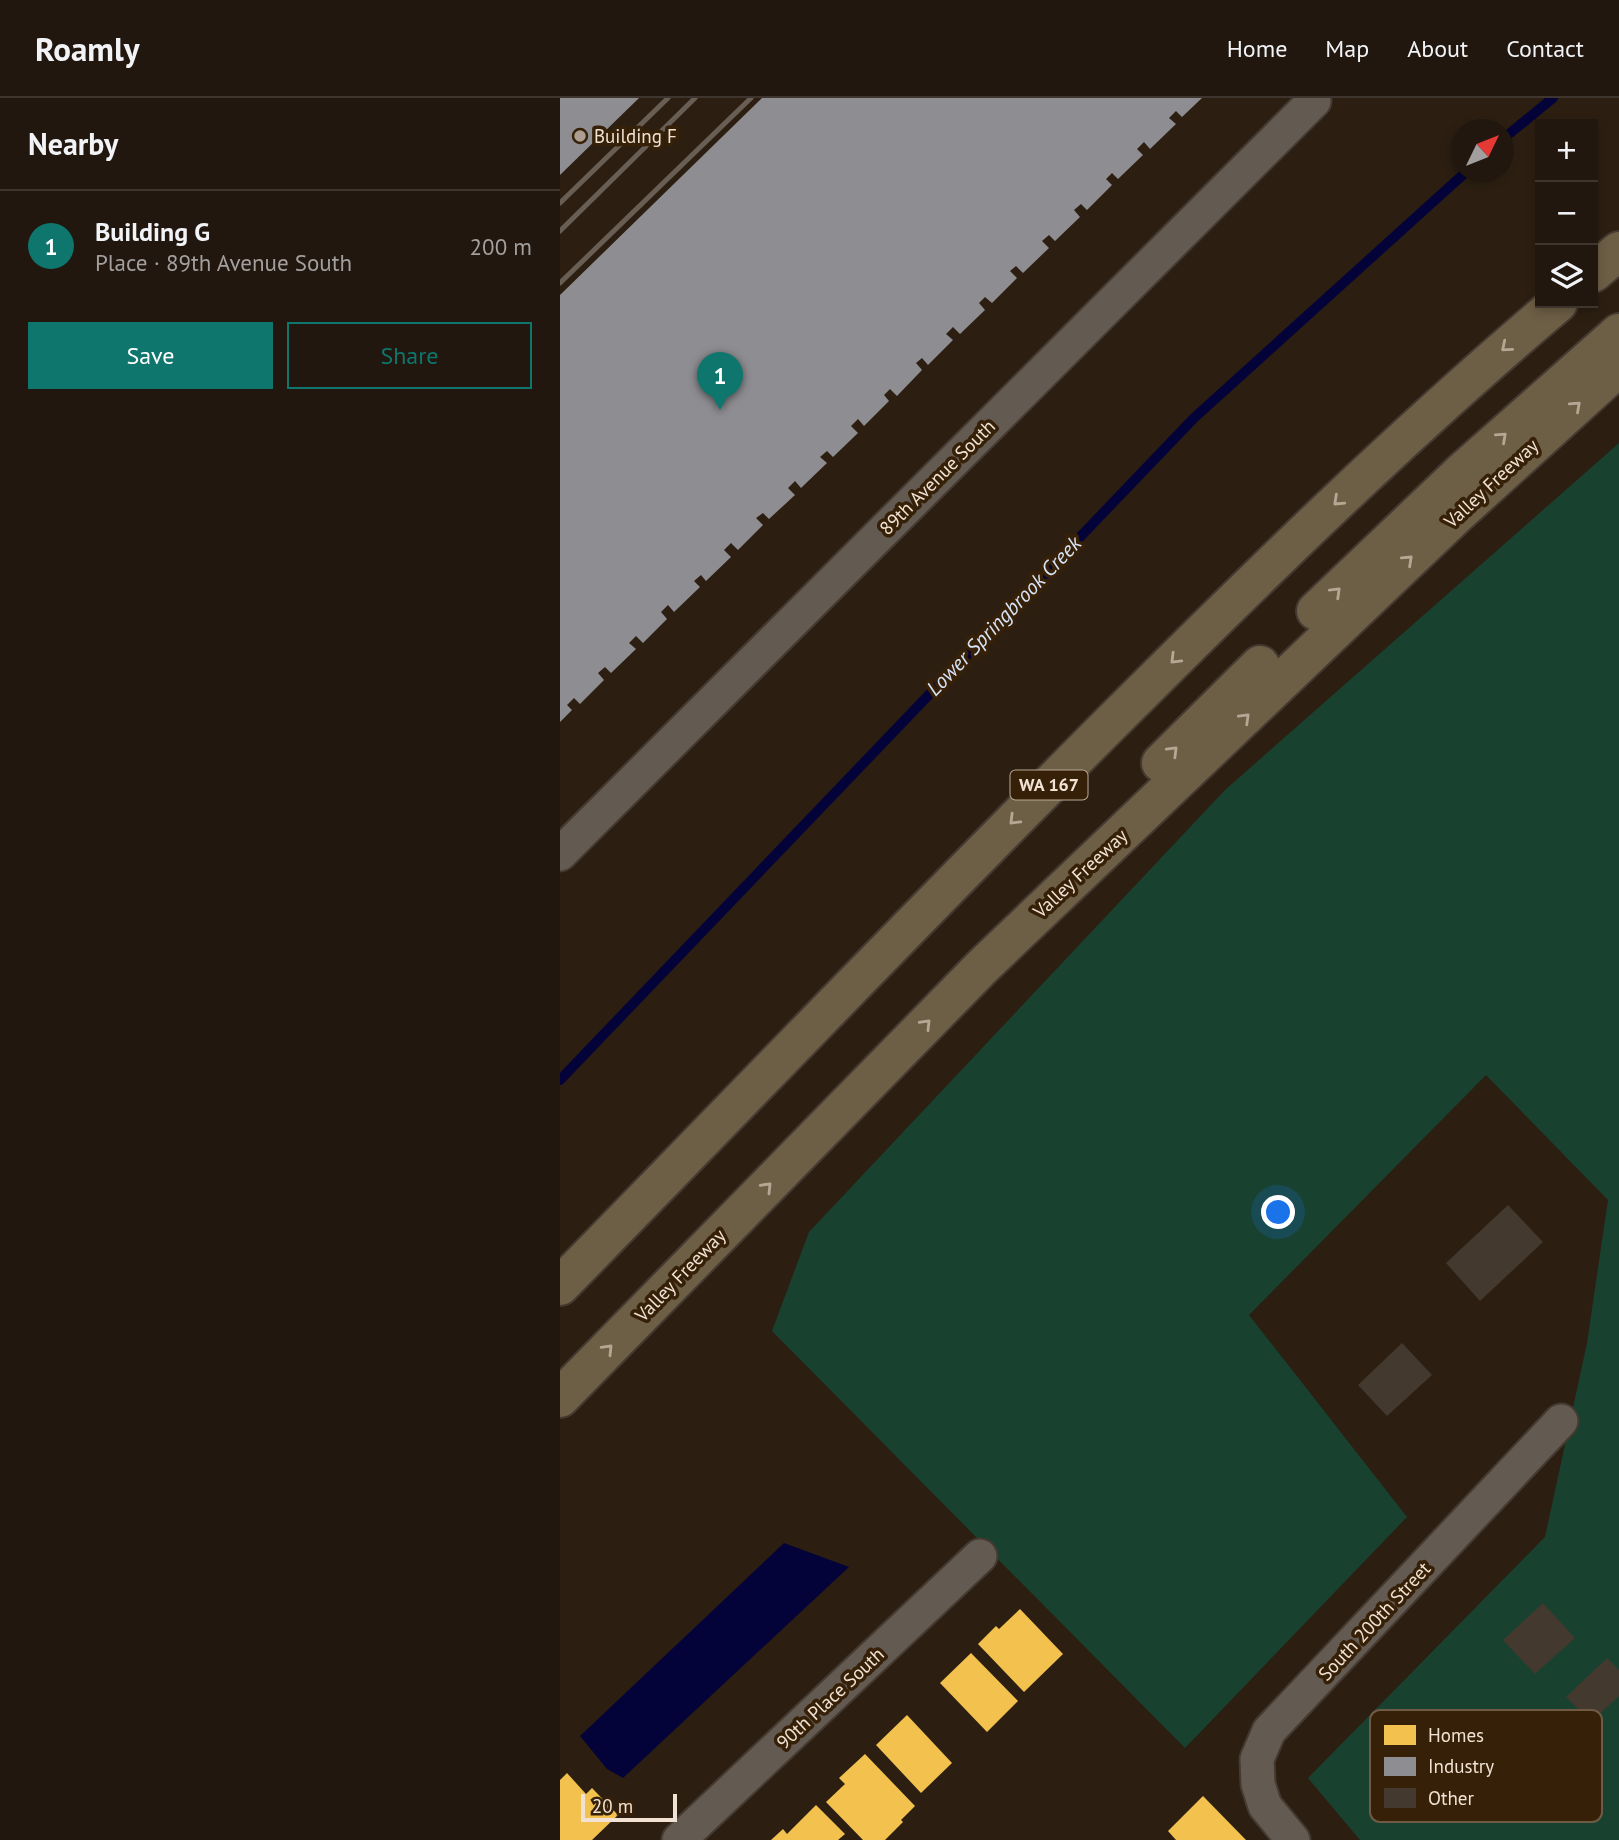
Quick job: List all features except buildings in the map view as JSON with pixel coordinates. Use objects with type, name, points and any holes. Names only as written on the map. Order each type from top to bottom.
[{"type":"highway","points":[[1598,269],[1619,251]]},
{"type":"highway","name":"WA 167","points":[[560,1286],[1011,823],[1263,571],[1486,364],[1552,308]]},
{"type":"highway","points":[[982,967],[1108,817],[1199,724],[1462,472],[1619,333]]},
{"type":"highway","name":"Valley Freeway","points":[[560,1398],[982,967],[1445,526],[1619,367]]},
{"type":"street","name":"89th Avenue South","points":[[560,854],[1313,99]]},
{"type":"street","name":"South 200th Street","points":[[1293,1840],[1265,1806],[1258,1784],[1257,1759],[1269,1731],[1562,1421]]},
{"type":"street","name":"90th Place South","points":[[679,1840],[980,1556]]},
{"type":"green space","points":[[1619,443],[1619,1840],[1360,1840],[1308,1778],[1370,1715],[1370,1822],[1602,1822],[1602,1710],[1375,1710],[1545,1537],[1587,1343],[1608,1200],[1486,1075],[1249,1315],[1407,1517],[1185,1748],[772,1331],[809,1232],[1225,790]]},
{"type":"shaded area","points":[[784,1543],[849,1567],[623,1778],[607,1769],[580,1736]]},
{"type":"waterway","name":"Lower Springbrook Creek","points":[[1514,130],[1553,98]]},
{"type":"waterway","name":"Lower Springbrook Creek","points":[[560,1080],[1194,418],[1455,182]]},
{"type":"railway","points":[[560,203],[668,98]]},
{"type":"railway","points":[[560,231],[695,98]]},
{"type":"railway","points":[[560,283],[751,98]]},
{"type":"place","name":"Building F","points":[[580,136]]},
{"type":"place","name":"Building G","points":[[720,410]]}]
